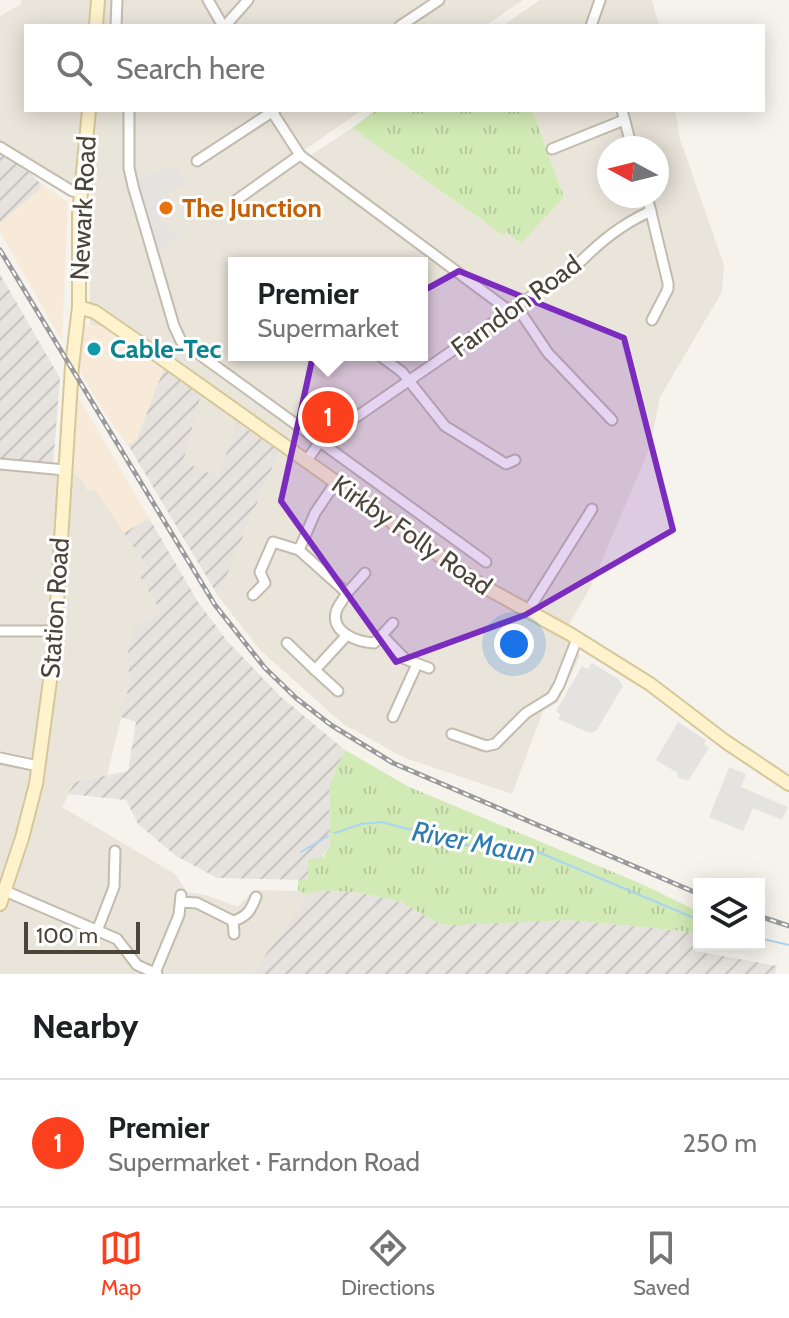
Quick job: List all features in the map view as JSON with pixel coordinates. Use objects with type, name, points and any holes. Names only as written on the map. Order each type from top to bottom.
[{"type":"main road","points":[[96,24],[98,0]]},
{"type":"main road","name":"Newark Road","points":[[79,307],[78,259],[89,112]]},
{"type":"main road","name":"Kirkby Folly Road","points":[[79,307],[95,312],[481,585],[650,684],[726,742],[789,784]]},
{"type":"main road","name":"Station Road","points":[[0,904],[36,784],[55,631],[79,307]]},
{"type":"street","points":[[116,24],[117,0]]},
{"type":"street","points":[[208,0],[223,24]]},
{"type":"street","points":[[226,24],[248,0]]},
{"type":"street","points":[[403,24],[439,0]]},
{"type":"street","points":[[592,24],[600,0]]},
{"type":"street","name":"Newark Road","points":[[129,112],[129,168],[151,244]]},
{"type":"street","points":[[197,161],[271,112]]},
{"type":"street","points":[[274,112],[300,155],[514,309],[548,353],[612,420]]},
{"type":"street","points":[[552,149],[623,115],[629,136]]},
{"type":"street","points":[[0,147],[72,191],[82,192]]},
{"type":"street","points":[[235,201],[300,155]]},
{"type":"street","points":[[650,208],[668,283],[652,320]]},
{"type":"street","name":"Farndon Road","points":[[306,461],[320,442],[578,264],[622,225],[651,211]]},
{"type":"street","name":"Kirkby Folly Road","points":[[151,244],[181,341],[486,562]]},
{"type":"street","points":[[386,361],[410,380],[445,426],[506,464],[515,460]]},
{"type":"street","points":[[0,464],[65,470]]},
{"type":"street","points":[[299,550],[315,513],[336,482]]},
{"type":"street","points":[[528,611],[592,509]]},
{"type":"street","points":[[253,595],[265,583],[260,572],[273,542],[299,550],[347,593]]},
{"type":"street","points":[[365,573],[337,610],[338,626],[359,642],[374,643],[393,623]]},
{"type":"street","points":[[0,631],[55,631]]},
{"type":"street","points":[[315,670],[347,635]]},
{"type":"street","points":[[382,635],[405,659],[429,668]]},
{"type":"street","points":[[452,734],[486,746],[495,744],[526,713],[552,697],[577,639]]},
{"type":"street","points":[[287,643],[338,691]]},
{"type":"street","points":[[393,717],[417,664]]},
{"type":"street","points":[[0,758],[38,766]]},
{"type":"street","points":[[97,931],[114,887],[115,851]]},
{"type":"street","points":[[5,891],[117,939],[137,965],[156,974],[179,915],[181,898],[233,921],[243,918],[252,909],[256,897]]},
{"type":"street","points":[[233,921],[234,934]]},
{"type":"highlighted area","points":[[459,271],[624,338],[673,530],[525,615],[396,662],[281,501],[314,351]]},
{"type":"shaded area","points":[[20,0],[523,0],[488,24],[24,24],[24,112],[359,112],[293,158],[299,163],[352,128],[484,222],[505,231],[564,197],[533,112],[675,112],[680,139],[724,265],[722,292],[660,397],[650,447],[591,586],[563,635],[580,656],[558,702],[543,711],[512,794],[405,758],[343,724],[260,650],[218,596],[279,451],[225,460],[218,478],[183,462],[108,328],[90,325],[90,194],[0,143],[0,16],[22,4]]},
{"type":"shaded area","points":[[540,0],[652,0],[658,24],[505,24]]},
{"type":"shaded area","points":[[0,154],[17,160],[41,184],[40,189],[0,223]]},
{"type":"shaded area","points":[[175,167],[187,185],[167,191],[173,209],[161,216],[163,226],[173,233],[180,230],[183,235],[158,250],[133,177]]},
{"type":"shaded area","points":[[41,184],[68,202],[62,341],[0,232],[0,223],[40,189]]},
{"type":"shaded area","points":[[0,274],[60,378],[53,465],[0,459]]},
{"type":"shaded area","points":[[82,325],[108,328],[165,366],[137,439],[128,445],[79,370]]},
{"type":"shaded area","points":[[165,366],[192,386],[200,397],[183,462],[218,477],[237,423],[279,451],[218,596],[128,445],[137,439]]},
{"type":"shaded area","points":[[76,393],[149,518],[124,533],[95,489],[87,491],[81,478],[73,473]]},
{"type":"shaded area","points":[[0,459],[73,467],[73,473],[95,488],[148,567],[139,575],[160,610],[133,628],[126,662],[131,678],[107,775],[75,782],[62,807],[175,874],[187,892],[206,895],[238,907],[254,890],[308,894],[252,974],[0,974]]},
{"type":"shaded area","points":[[149,518],[198,602],[228,642],[280,696],[345,750],[329,786],[330,844],[308,880],[217,878],[176,856],[138,824],[126,800],[68,794],[75,782],[128,771],[136,722],[121,717],[131,678],[126,662],[133,628],[160,610],[139,575],[148,567],[124,533]]},
{"type":"shaded area","points":[[592,663],[618,679],[623,686],[596,731],[590,733],[558,719],[561,715],[556,711],[582,666],[588,669]]},
{"type":"shaded area","points":[[678,722],[706,740],[704,744],[709,748],[688,781],[677,777],[678,773],[656,760]]},
{"type":"shaded area","points":[[729,767],[746,774],[741,787],[788,807],[782,820],[753,808],[743,831],[709,817]]},
{"type":"shaded area","points":[[324,890],[362,893],[401,902],[440,924],[569,920],[693,932],[695,951],[777,966],[775,974],[252,974],[308,894]]},
{"type":"green space","points":[[373,112],[533,112],[564,197],[521,243],[506,232],[503,235],[352,128]]},
{"type":"green space","points":[[345,750],[409,787],[644,885],[693,909],[693,932],[569,920],[440,924],[401,902],[362,893],[324,890],[308,894],[298,891],[298,880],[308,879],[308,860],[323,858],[330,844],[329,786]]},
{"type":"waterway","name":"River Maun","points":[[335,833],[361,824],[382,822],[465,845],[533,850],[693,917]]},
{"type":"waterway","name":"River Maun","points":[[301,852],[328,836]]},
{"type":"waterway","name":"River Maun","points":[[765,939],[789,945]]},
{"type":"railway","points":[[0,250],[215,605],[265,668],[296,698],[331,725],[393,763],[693,891]]},
{"type":"railway","points":[[765,918],[789,926]]},
{"type":"place","name":"The Junction","points":[[166,208]]},
{"type":"place","name":"Cable-Tec","points":[[94,349]]},
{"type":"place","name":"Premier","points":[[328,417]]}]
